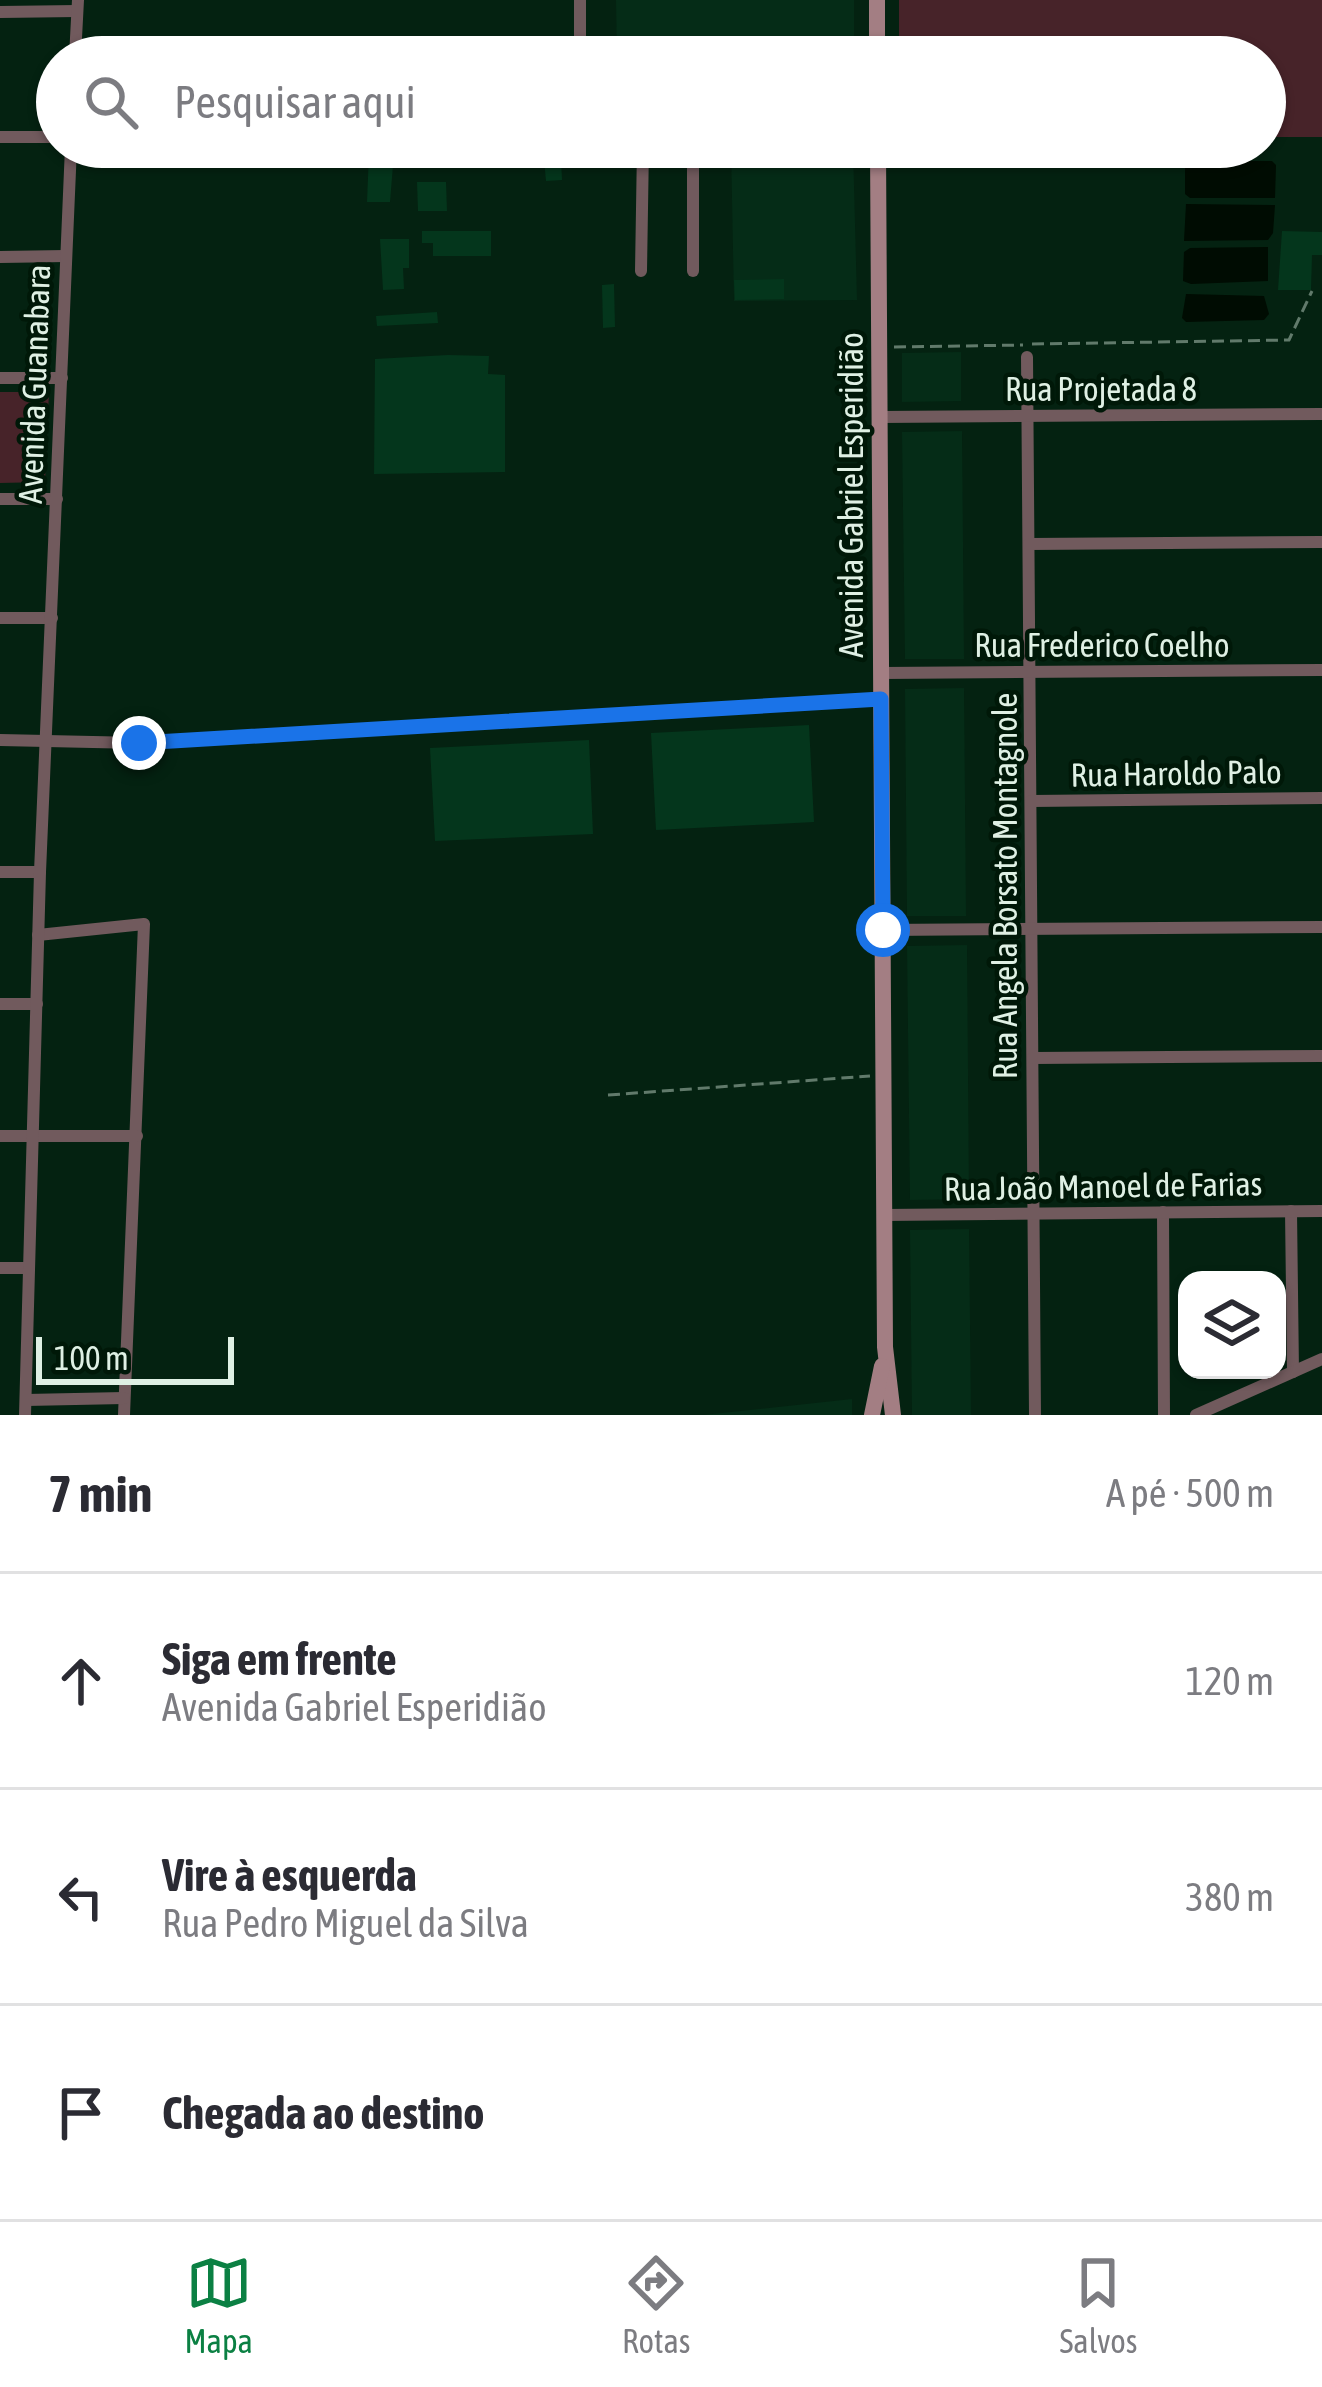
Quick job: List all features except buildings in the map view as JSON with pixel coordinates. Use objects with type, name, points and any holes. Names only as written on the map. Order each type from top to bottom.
[{"type":"main road","points":[[877,0],[878,36]]},
{"type":"main road","name":"Avenida Gabriel Esperidião","points":[[878,168],[885,1347],[893,1415]]},
{"type":"main road","name":"Avenida Gabriel Esperidião","points":[[872,1415],[885,1347]]},
{"type":"street","points":[[580,0],[580,36]]},
{"type":"street","points":[[0,12],[78,5],[76,36]]},
{"type":"street","points":[[0,137],[36,137]]},
{"type":"street","name":"Avenida Guanabara","points":[[26,1408],[40,872],[70,168]]},
{"type":"street","points":[[641,271],[643,168]]},
{"type":"street","points":[[693,271],[694,168]]},
{"type":"street","points":[[0,256],[66,256]]},
{"type":"street","name":"Rua Angela Borsato Montagnole","points":[[1027,357],[1036,1415]]},
{"type":"street","points":[[0,378],[62,378]]},
{"type":"street","name":"Rua Projetada 8","points":[[880,417],[1322,414]]},
{"type":"street","points":[[0,499],[57,499]]},
{"type":"street","points":[[1029,544],[1322,542]]},
{"type":"street","points":[[0,618],[52,618]]},
{"type":"street","name":"Rua Frederico Coelho","points":[[882,674],[1322,670]]},
{"type":"street","points":[[0,740],[139,743],[881,699]]},
{"type":"street","name":"Rua Haroldo Palo","points":[[1031,801],[1322,798]]},
{"type":"street","points":[[0,872],[40,872]]},
{"type":"street","points":[[38,935],[144,924],[124,1415]]},
{"type":"street","points":[[883,930],[1322,927]]},
{"type":"street","points":[[0,1004],[37,1004]]},
{"type":"street","points":[[1033,1058],[1322,1056]]},
{"type":"street","points":[[0,1136],[137,1136]]},
{"type":"street","name":"Rua João Manoel de Farias","points":[[884,1215],[1322,1210]]},
{"type":"street","points":[[1291,1211],[1293,1372]]},
{"type":"street","points":[[1162,1212],[1164,1415]]},
{"type":"street","points":[[0,1268],[29,1268]]},
{"type":"street","points":[[1196,1415],[1322,1359]]},
{"type":"street","points":[[26,1408],[124,1399]]},
{"type":"path","points":[[880,347],[1289,340],[1312,291]]},
{"type":"path","points":[[608,1096],[884,1075]]},
{"type":"shaded area","points":[[616,0],[854,0],[854,36],[617,36]]},
{"type":"shaded area","points":[[899,0],[1322,0],[1322,137],[1286,137],[1286,36],[899,36]]},
{"type":"shaded area","points":[[731,168],[854,168],[857,300],[734,301]]},
{"type":"shaded area","points":[[1185,168],[1276,168],[1275,198],[1190,198],[1185,194]]},
{"type":"shaded area","points":[[1186,204],[1275,205],[1273,233],[1268,240],[1184,241]]},
{"type":"shaded area","points":[[1268,247],[1268,281],[1183,281],[1184,252],[1190,248]]},
{"type":"shaded area","points":[[1186,294],[1264,296],[1269,314],[1264,320],[1186,322],[1182,318]]},
{"type":"shaded area","points":[[961,352],[961,401],[902,402],[902,353]]},
{"type":"shaded area","points":[[0,392],[49,392],[45,482],[0,483]]},
{"type":"shaded area","points":[[962,431],[964,659],[905,659],[902,432]]},
{"type":"shaded area","points":[[964,688],[966,916],[907,916],[905,689]]},
{"type":"shaded area","points":[[967,945],[969,1199],[910,1200],[907,946]]},
{"type":"shaded area","points":[[969,1229],[971,1415],[912,1415],[910,1230]]},
{"type":"shaded area","points":[[852,1399],[852,1415],[703,1415]]},
{"type":"route","points":[[139,743],[881,699],[883,930]]}]
